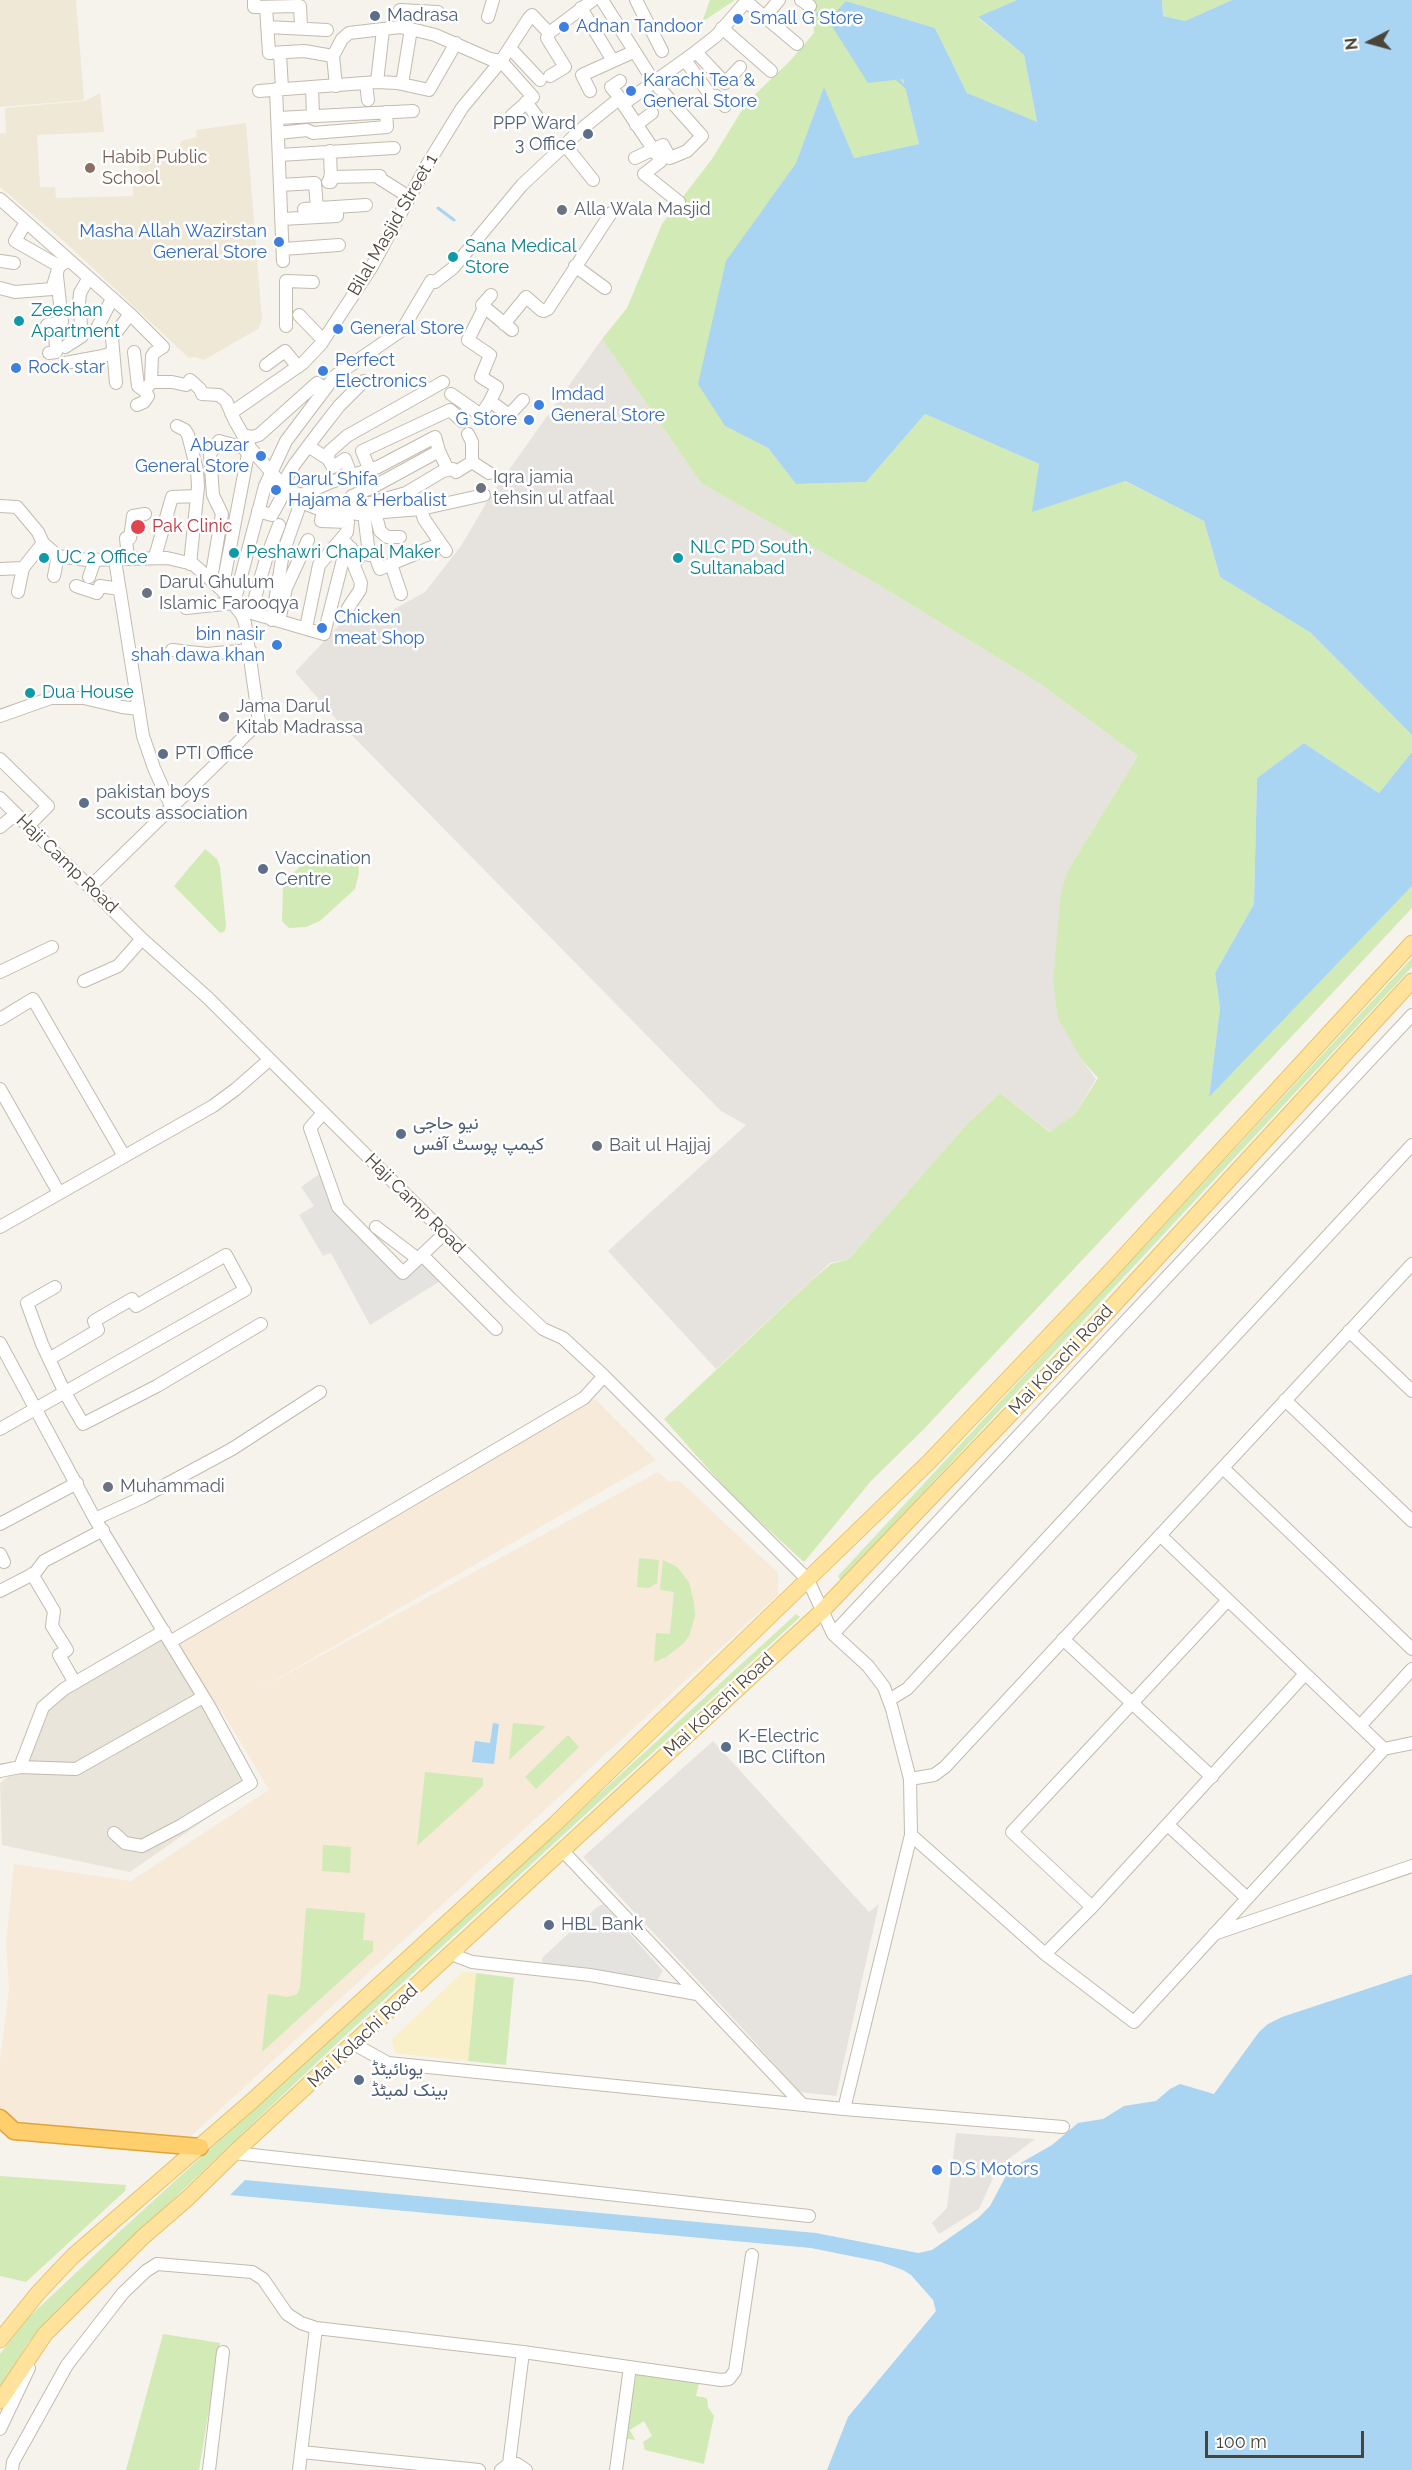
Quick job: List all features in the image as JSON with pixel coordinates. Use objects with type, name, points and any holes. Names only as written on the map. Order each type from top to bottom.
[{"type":"highway","points":[[0,2118],[14,2131],[200,2147]]},
{"type":"main road","name":"Mai Kolachi Road","points":[[0,2340],[38,2293],[73,2256],[200,2147],[554,1825],[929,1462],[1026,1361],[1412,944]]},
{"type":"main road","name":"Mai Kolachi Road","points":[[0,2401],[45,2334],[144,2236],[188,2199],[234,2153],[821,1612],[1087,1335],[1412,981]]},
{"type":"street","points":[[254,0],[254,7],[274,4],[300,6],[301,27]]},
{"type":"street","points":[[488,17],[493,0]]},
{"type":"street","points":[[510,48],[545,78],[565,67],[548,38],[549,33],[593,0]]},
{"type":"street","points":[[602,0],[654,82],[702,136],[687,151],[670,158],[663,145],[635,158]]},
{"type":"street","points":[[636,0],[662,51]]},
{"type":"street","points":[[764,18],[779,0]]},
{"type":"street","points":[[236,606],[258,511],[286,441],[335,376],[402,330],[431,281],[435,282],[453,268],[522,185],[565,145],[621,101],[654,82],[696,52],[748,3],[797,44]]},
{"type":"street","points":[[274,4],[267,27],[269,53],[304,51],[333,56]]},
{"type":"street","points":[[402,84],[406,28],[400,5],[438,12],[437,16]]},
{"type":"street","points":[[581,8],[613,61]]},
{"type":"street","name":"Bilal Masjid Street 1","points":[[231,413],[298,367],[323,340],[370,268],[409,196],[462,108],[501,61],[532,15],[549,33]]},
{"type":"street","points":[[267,27],[327,30]]},
{"type":"street","points":[[336,86],[333,56],[342,39],[349,33],[406,28],[456,43],[490,59],[501,61],[532,97],[512,115]]},
{"type":"street","points":[[722,28],[771,71]]},
{"type":"street","points":[[368,100],[383,30]]},
{"type":"street","points":[[259,91],[372,82],[402,84],[429,90],[456,43]]},
{"type":"street","points":[[590,91],[582,75],[633,52]]},
{"type":"street","points":[[696,52],[725,83],[740,67]]},
{"type":"street","points":[[280,53],[278,133],[283,255],[339,245]]},
{"type":"street","points":[[684,60],[711,96],[713,98],[716,96],[725,106]]},
{"type":"street","points":[[620,81],[611,87],[661,161],[644,174],[679,202]]},
{"type":"street","points":[[312,87],[314,116]]},
{"type":"street","points":[[526,102],[541,122]]},
{"type":"street","points":[[278,118],[413,111]]},
{"type":"street","points":[[278,133],[308,130],[313,134],[387,128],[386,112]]},
{"type":"street","points":[[636,125],[652,113]]},
{"type":"street","points":[[565,145],[592,180]]},
{"type":"street","points":[[279,155],[394,148]]},
{"type":"street","points":[[280,185],[331,182],[330,151]]},
{"type":"street","points":[[330,177],[379,177],[409,196]]},
{"type":"street","points":[[315,183],[310,208],[366,205]]},
{"type":"street","points":[[2,203],[26,222],[61,266],[62,322],[51,324],[56,352],[48,353]]},
{"type":"street","points":[[282,219],[337,216],[337,207]]},
{"type":"street","points":[[484,308],[508,327],[526,297],[541,310],[548,309],[611,213]]},
{"type":"street","points":[[26,222],[15,241],[88,279],[130,314],[163,347],[152,357],[148,396],[144,402],[137,405]]},
{"type":"street","points":[[0,261],[14,263]]},
{"type":"street","points":[[0,288],[15,292],[52,289],[61,266]]},
{"type":"street","points":[[575,266],[605,288]]},
{"type":"street","points":[[65,347],[82,336],[80,293],[88,279]]},
{"type":"street","points":[[286,326],[286,281],[313,282]]},
{"type":"street","points":[[451,394],[481,415],[497,387],[480,377],[490,355],[468,340],[484,308],[482,305],[491,295]]},
{"type":"street","points":[[96,330],[112,299]]},
{"type":"street","points":[[116,383],[112,338],[130,314]]},
{"type":"street","points":[[299,315],[323,340]]},
{"type":"street","points":[[267,365],[285,351],[298,367]]},
{"type":"street","points":[[65,363],[103,356],[112,352]]},
{"type":"street","points":[[134,352],[138,386],[188,382],[200,388],[202,394],[219,395],[226,400],[251,454],[222,590]]},
{"type":"street","points":[[258,511],[272,515],[284,487],[308,446],[339,406],[364,381]]},
{"type":"street","points":[[328,459],[329,452],[347,436],[443,382]]},
{"type":"street","points":[[243,435],[259,435],[317,383],[326,388]]},
{"type":"street","points":[[490,400],[510,415],[523,400]]},
{"type":"street","points":[[370,471],[362,451],[450,410],[462,421]]},
{"type":"street","points":[[177,426],[185,430],[191,443],[197,470],[197,496],[190,564]]},
{"type":"street","points":[[468,434],[472,442],[472,462]]},
{"type":"street","points":[[275,620],[283,553],[301,499],[331,482],[370,471],[435,437],[448,470]]},
{"type":"street","points":[[211,579],[222,514],[213,495],[210,453],[219,441],[244,448],[272,472],[284,487],[301,499],[323,509],[366,513],[422,509],[484,495]]},
{"type":"street","points":[[308,446],[328,459],[333,467],[345,459],[352,477]]},
{"type":"street","points":[[352,496],[439,451]]},
{"type":"street","points":[[400,537],[387,537],[366,513],[357,507],[406,493],[448,470],[453,469],[456,472],[472,462]]},
{"type":"street","points":[[472,462],[489,473]]},
{"type":"street","points":[[155,557],[172,497],[197,496]]},
{"type":"street","points":[[0,506],[17,507],[38,532],[43,543],[58,556],[95,560],[155,557],[190,564],[222,590],[244,619],[259,722],[91,886]]},
{"type":"street","points":[[186,608],[236,606],[324,634],[348,522],[321,521],[323,509]]},
{"type":"street","points":[[366,513],[369,555],[374,553],[380,569],[443,548],[424,519],[422,509]]},
{"type":"street","points":[[128,559],[126,538],[130,538],[134,516],[167,516]]},
{"type":"street","points":[[251,612],[279,525]]},
{"type":"street","points":[[306,628],[319,565],[345,538],[366,531]]},
{"type":"street","points":[[345,538],[358,559],[353,563],[361,583],[360,590],[348,608]]},
{"type":"street","points":[[275,620],[286,588],[308,540]]},
{"type":"street","points":[[18,592],[22,568],[43,543]]},
{"type":"street","points":[[54,576],[58,556]]},
{"type":"street","points":[[89,577],[95,560]]},
{"type":"street","points":[[115,560],[143,736],[171,806]]},
{"type":"street","points":[[391,564],[401,594]]},
{"type":"street","points":[[0,569],[22,568]]},
{"type":"street","points":[[76,586],[96,593],[100,586],[119,589]]},
{"type":"street","points":[[172,650],[207,654],[250,650]]},
{"type":"street","points":[[0,716],[51,698],[84,698],[139,709]]},
{"type":"street","points":[[0,759],[48,806],[29,825]]},
{"type":"street","name":"Haji Camp Road","points":[[0,798],[142,939],[207,997],[543,1329],[563,1338],[604,1376],[808,1580],[833,1634],[868,1665],[884,1687],[890,1700],[910,1779],[911,1835],[844,2109]]},
{"type":"street","points":[[0,828],[16,814]]},
{"type":"street","points":[[84,981],[118,966],[142,939]]},
{"type":"street","points":[[0,972],[52,947]]},
{"type":"street","points":[[0,1019],[33,999],[124,1156]]},
{"type":"street","points":[[833,1634],[1412,1015]]},
{"type":"street","points":[[1,1224],[213,1106],[269,1059]]},
{"type":"street","points":[[0,1089],[59,1193]]},
{"type":"street","points":[[323,1113],[310,1128],[339,1207],[403,1273],[445,1233]]},
{"type":"street","points":[[890,1700],[908,1689],[1412,1145]]},
{"type":"street","points":[[376,1227],[420,1257],[496,1329]]},
{"type":"street","points":[[0,1429],[245,1290],[226,1255],[136,1306],[132,1299],[94,1321],[98,1330],[50,1359]]},
{"type":"street","points":[[910,1779],[934,1775],[945,1767],[1412,1263]]},
{"type":"street","points":[[55,1287],[27,1303],[64,1391],[83,1424],[157,1386],[261,1324]]},
{"type":"street","points":[[1349,1331],[1412,1391]]},
{"type":"street","points":[[0,1343],[95,1519],[203,1696],[251,1783],[182,1826],[142,1846],[125,1843],[114,1833]]},
{"type":"street","points":[[20,1767],[44,1707],[75,1683],[167,1636],[584,1398],[604,1376]]},
{"type":"street","points":[[95,1519],[141,1498],[232,1449],[320,1392]]},
{"type":"street","points":[[1285,1400],[1412,1521]]},
{"type":"street","points":[[1223,1468],[1412,1649]]},
{"type":"street","points":[[2,1518],[77,1483]]},
{"type":"street","points":[[0,1591],[32,1574],[44,1561],[103,1530]]},
{"type":"street","points":[[1160,1534],[1384,1749]]},
{"type":"street","points":[[32,1574],[54,1611],[52,1626],[67,1650],[58,1655],[75,1683]]},
{"type":"street","points":[[1092,1907],[1012,1832],[1228,1600]]},
{"type":"street","points":[[1063,1639],[1212,1777]]},
{"type":"street","points":[[1360,1726],[1412,1669]]},
{"type":"street","points":[[1045,1954],[1092,1907],[1305,1674]]},
{"type":"street","points":[[0,1771],[20,1767],[76,1769],[203,1696]]},
{"type":"street","points":[[911,1835],[1045,1954],[1134,2022],[1384,1749],[1412,1743]]},
{"type":"street","points":[[1168,1825],[1247,1898]]},
{"type":"street","points":[[562,1851],[801,2103]]},
{"type":"street","points":[[1213,1935],[1412,1866]]},
{"type":"street","points":[[451,1954],[472,1962],[590,1975],[698,1994]]},
{"type":"street","points":[[354,2044],[388,2063],[844,2109],[1063,2127]]},
{"type":"street","points":[[234,2153],[809,2216]]},
{"type":"street","points":[[12,2470],[13,2462],[67,2365],[123,2293],[146,2271],[157,2264],[252,2272],[263,2279],[287,2314],[301,2323],[316,2328],[523,2352],[721,2380],[729,2379],[735,2371],[752,2255]]},
{"type":"street","points":[[299,2470],[316,2328]]},
{"type":"street","points":[[0,2429],[45,2334]]},
{"type":"street","points":[[209,2470],[223,2352]]},
{"type":"street","points":[[523,2352],[505,2467],[517,2464],[526,2470]]},
{"type":"street","points":[[616,2470],[630,2367]]},
{"type":"street","points":[[301,2452],[479,2470]]},
{"type":"shaded area","points":[[0,0],[76,0],[84,100],[0,107]]},
{"type":"shaded area","points":[[100,93],[104,132],[37,135],[40,187],[55,187],[56,198],[133,196],[133,186],[142,184],[137,158],[180,148],[181,141],[197,137],[196,130],[246,123],[262,320],[258,329],[204,360],[189,358],[66,243],[0,187],[0,134],[6,133],[5,108],[85,101]]},
{"type":"shaded area","points":[[602,339],[701,483],[874,582],[1039,683],[1138,756],[1068,870],[1082,1060],[1096,1079],[1075,1114],[1051,1132],[1000,1093],[967,1124],[849,1259],[830,1263],[716,1369],[608,1251],[746,1125],[721,1111],[336,719],[295,672],[347,617],[380,617],[425,592],[461,546],[491,495]]},
{"type":"shaded area","points":[[325,1170],[339,1207],[403,1273],[422,1255],[445,1278],[370,1325],[331,1253],[323,1256],[299,1215],[314,1206],[301,1187]]},
{"type":"shaded area","points":[[595,1399],[656,1460],[256,1691],[658,1472],[669,1482],[680,1481],[778,1573],[778,1595],[189,2138],[15,2124],[3,2115],[0,2109],[0,2061],[9,1989],[6,1943],[14,1864],[131,1881],[269,1790],[222,1711],[214,1715],[170,1642]]},
{"type":"shaded area","points":[[162,1637],[256,1784],[130,1872],[2,1845],[0,1783],[20,1767],[43,1707]]},
{"type":"shaded area","points":[[713,1741],[869,1912],[879,1904],[836,2096],[799,2092],[583,1857]]},
{"type":"shaded area","points":[[603,1904],[663,1971],[658,1979],[543,1966],[542,1958]]},
{"type":"shaded area","points":[[956,2133],[1035,2139],[998,2167],[979,2209],[939,2234],[932,2223],[947,2208]]},
{"type":"green space","points":[[710,0],[735,0],[702,22]]},
{"type":"green space","points":[[808,0],[1017,0],[978,18],[1024,55],[1037,123],[967,93],[935,28],[846,1],[829,20],[903,79],[919,144],[854,158],[824,88],[796,163],[726,262],[725,426],[768,448],[796,484],[866,482],[925,414],[1039,464],[1033,511],[1124,481],[1204,521],[1220,577],[1311,633],[1412,735],[1412,752],[1379,793],[1304,743],[1257,778],[1254,904],[1215,973],[1220,1008],[1209,1096],[1412,886],[1412,908],[923,1430],[871,1481],[804,1562],[735,1499],[664,1419],[812,1280],[831,1264],[849,1259],[967,1124],[1000,1093],[1050,1132],[1075,1114],[1098,1078],[1082,1060],[1058,1018],[1053,980],[1061,893],[1068,870],[1138,756],[1039,683],[874,582],[701,483],[602,339],[627,308],[662,224],[712,159],[747,102],[790,61],[814,33],[813,13]]},
{"type":"green space","points":[[1162,0],[1232,0],[1185,21],[1163,16]]},
{"type":"green space","points":[[205,849],[217,859],[220,867],[226,925],[225,931],[220,933],[174,886]]},
{"type":"green space","points":[[353,853],[358,860],[359,873],[355,889],[320,921],[306,927],[289,928],[282,921],[283,885],[310,855]]},
{"type":"green space","points":[[1412,958],[1412,967],[841,1581],[838,1576]]},
{"type":"green space","points":[[639,1558],[659,1560],[657,1583],[649,1588],[637,1587]]},
{"type":"green space","points":[[663,1560],[677,1567],[689,1582],[695,1616],[689,1636],[684,1643],[666,1657],[654,1662],[656,1633],[670,1634],[674,1592],[660,1590]]},
{"type":"green space","points":[[796,1614],[800,1617],[350,2031],[61,2306],[28,2343],[0,2388],[0,2354],[29,2317]]},
{"type":"green space","points":[[513,1723],[546,1726],[509,1760]]},
{"type":"green space","points":[[568,1735],[579,1747],[536,1789],[525,1777]]},
{"type":"green space","points":[[425,1772],[483,1778],[483,1786],[417,1846]]},
{"type":"green space","points":[[323,1845],[351,1847],[350,1873],[322,1871]]},
{"type":"green space","points":[[306,1908],[365,1913],[363,1940],[373,1941],[373,1951],[262,2052],[268,1994],[288,1997],[297,1994],[300,1988]]},
{"type":"green space","points":[[476,1973],[514,1978],[506,2065],[468,2061]]},
{"type":"green space","points":[[0,2176],[126,2185],[125,2191],[26,2282],[0,2276]]},
{"type":"green space","points":[[163,2334],[220,2343],[199,2470],[126,2470]]},
{"type":"green space","points":[[642,2371],[699,2383],[696,2396],[707,2398],[708,2407],[714,2416],[704,2464],[645,2450],[643,2442],[652,2436],[644,2421],[630,2430],[635,2440],[623,2438],[637,2373]]},
{"type":"sand","points":[[463,1972],[476,1973],[468,2061],[395,2053],[392,2039]]},
{"type":"water","points":[[1017,0],[1162,0],[1163,16],[1185,21],[1232,0],[1412,0],[1412,735],[1311,633],[1220,577],[1204,521],[1125,481],[1032,512],[1039,464],[925,414],[866,482],[796,484],[768,448],[725,426],[698,384],[726,261],[796,163],[824,87],[854,158],[919,144],[903,79],[868,83],[828,20],[846,1],[935,28],[967,93],[1037,122],[1024,55],[978,17]]},
{"type":"water","points":[[1304,743],[1379,793],[1412,752],[1412,886],[1209,1097],[1220,1008],[1215,973],[1254,904],[1257,778]]},
{"type":"water","points":[[493,1723],[499,1724],[494,1764],[472,1762],[475,1741],[490,1743]]},
{"type":"water","points":[[1412,1974],[1412,2470],[827,2470],[848,2417],[936,2311],[933,2300],[911,2275],[903,2270],[881,2262],[811,2248],[230,2195],[245,2180],[816,2233],[918,2253],[932,2250],[978,2218],[990,2206],[1007,2174],[1017,2165],[1052,2145],[1078,2123],[1103,2119],[1124,2106],[1156,2101],[1180,2084],[1214,2094],[1259,2032],[1268,2024],[1282,2017]]},
{"type":"waterway","points":[[813,13],[833,21]]},
{"type":"waterway","points":[[897,79],[908,89]]},
{"type":"waterway","points":[[438,208],[454,220]]},
{"type":"place","name":"Madrasa","points":[[375,16]]},
{"type":"place","name":"Small G Store","points":[[738,19]]},
{"type":"place","name":"Adnan Tandoor","points":[[564,27]]},
{"type":"place","name":"Karachi Tea & General Store","points":[[631,91]]},
{"type":"place","name":"PPP Ward 3 Office","points":[[588,134]]},
{"type":"place","name":"Habib Public School","points":[[90,168]]},
{"type":"place","name":"Alla Wala Masjid","points":[[562,210]]},
{"type":"place","name":"Masha Allah Wazirstan General Store","points":[[279,242]]},
{"type":"place","name":"Sana Medical Store","points":[[453,257]]},
{"type":"place","name":"Zeeshan Apartment","points":[[19,321]]},
{"type":"place","name":"General Store","points":[[338,329]]},
{"type":"place","name":"Rock star","points":[[16,368]]},
{"type":"place","name":"Perfect Electronics","points":[[323,371]]},
{"type":"place","name":"Imdad General Store","points":[[539,405]]},
{"type":"place","name":"G Store","points":[[529,420]]},
{"type":"place","name":"Abuzar General Store","points":[[261,456]]},
{"type":"place","name":"Iqra jamia tehsin ul atfaal","points":[[481,488]]},
{"type":"place","name":"Darul Shifa Hajama & Herbalist","points":[[276,490]]},
{"type":"place","name":"Pak Clinic","points":[[138,527]]},
{"type":"place","name":"Peshawri Chapal Maker","points":[[234,553]]},
{"type":"place","name":"UC 2 Office","points":[[44,558]]},
{"type":"place","name":"NLC PD South, Sultanabad","points":[[678,558]]},
{"type":"place","name":"Darul Ghulum Islamic Farooqya","points":[[147,593]]},
{"type":"place","name":"Chicken meat Shop","points":[[322,628]]},
{"type":"place","name":"bin nasir shah dawa khan","points":[[277,645]]},
{"type":"place","name":"Dua House","points":[[30,693]]},
{"type":"place","name":"Jama Darul Kitab Madrassa","points":[[224,717]]},
{"type":"place","name":"PTI Office","points":[[163,754]]},
{"type":"place","name":"pakistan boys scouts association","points":[[84,803]]},
{"type":"place","name":"Vaccination Centre","points":[[263,869]]},
{"type":"place","name":"نیو حاجی کیمپ پوسٹ آفس","points":[[401,1134]]},
{"type":"place","name":"Bait ul Hajjaj","points":[[597,1146]]},
{"type":"place","name":"Muhammadi","points":[[108,1487]]},
{"type":"place","name":"K-Electric IBC Clifton","points":[[726,1747]]},
{"type":"place","name":"HBL Bank","points":[[549,1925]]},
{"type":"place","name":"یونائیٹڈ بینک لمیٹڈ","points":[[359,2080]]},
{"type":"place","name":"D.S Motors","points":[[937,2170]]}]
